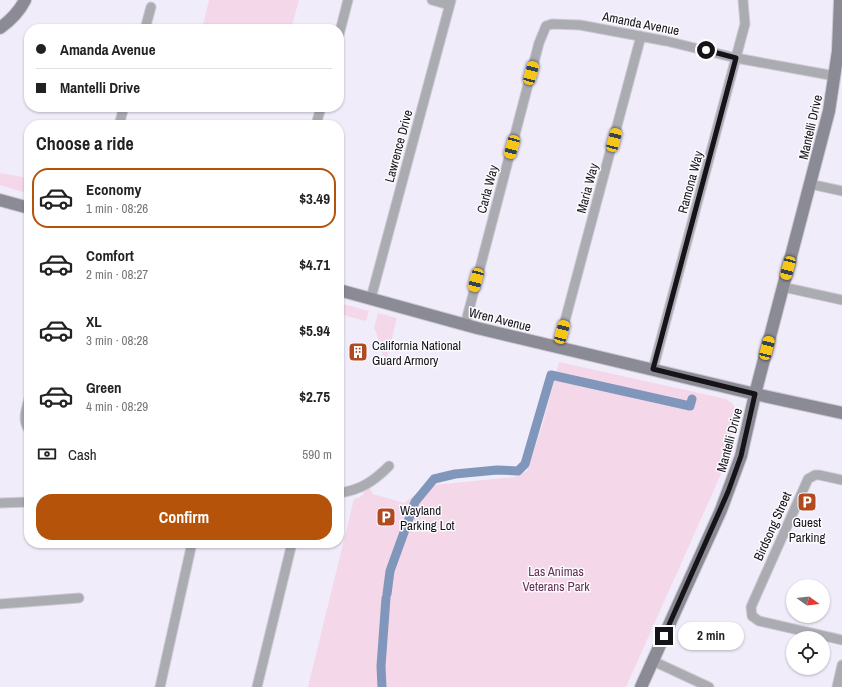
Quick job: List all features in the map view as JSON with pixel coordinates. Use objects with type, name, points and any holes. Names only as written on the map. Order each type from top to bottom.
[{"type":"street","points":[[0,28],[20,9],[25,0]]},
{"type":"street","points":[[342,24],[348,0]]},
{"type":"street","points":[[432,0],[450,2]]},
{"type":"street","name":"Ramona Way","points":[[653,369],[745,24],[743,0]]},
{"type":"street","name":"Mantelli Drive","points":[[641,687],[728,492],[741,456],[755,394],[825,130],[835,76],[839,36],[840,0]]},
{"type":"street","name":"Lawrence Drive","points":[[371,298],[450,2]]},
{"type":"street","points":[[146,24],[151,7]]},
{"type":"street","name":"Amanda Avenue","points":[[558,24],[580,24],[691,46],[736,58],[835,76]]},
{"type":"street","name":"Carla Way","points":[[465,324],[539,43],[546,26],[558,24]]},
{"type":"street","name":"Maria Way","points":[[558,347],[641,36]]},
{"type":"street","points":[[810,184],[842,191]]},
{"type":"street","points":[[0,200],[24,207]]},
{"type":"street","points":[[783,287],[842,300]]},
{"type":"street","name":"Wren Avenue","points":[[344,291],[558,347],[842,413]]},
{"type":"street","points":[[344,493],[350,492],[375,480],[389,466]]},
{"type":"street","name":"Birdsong Street","points":[[842,479],[819,474],[808,479],[751,607],[752,616],[764,623],[842,640]]},
{"type":"street","points":[[0,503],[24,502]]},
{"type":"street","points":[[160,687],[191,548]]},
{"type":"street","points":[[257,687],[291,548]]},
{"type":"street","points":[[0,604],[79,598]]},
{"type":"street","points":[[653,662],[709,687]]},
{"type":"street","points":[[837,687],[842,665]]},
{"type":"green space","points":[[209,0],[299,0],[292,24],[203,24]]},
{"type":"green space","points":[[1,173],[24,177],[24,192],[0,185]]},
{"type":"green space","points":[[344,304],[369,311],[366,321],[344,315]]},
{"type":"green space","points":[[378,313],[397,318],[387,358],[383,356],[374,328]]},
{"type":"green space","name":"Las Animas Veterans Park","points":[[559,362],[726,399],[733,404],[737,414],[721,474],[626,687],[308,687],[342,548],[344,548],[344,540],[354,499],[361,496],[365,490],[370,488],[373,494],[404,503],[421,490],[433,485],[514,477],[527,471],[543,423]]},
{"type":"waterway","points":[[387,594],[390,571],[415,502],[434,479],[455,474],[497,470],[518,471],[525,464],[551,375],[690,406],[692,399]]},
{"type":"waterway","points":[[382,687],[381,666],[386,598]]},
{"type":"place","name":"California National Guard Armory","points":[[358,352]]},
{"type":"place","name":"Guest Parking","points":[[807,502]]},
{"type":"place","name":"Wayland Parking Lot","points":[[386,517]]},
{"type":"route","points":[[664,636],[728,492],[741,456],[755,394],[653,369],[736,58],[706,50]]}]
